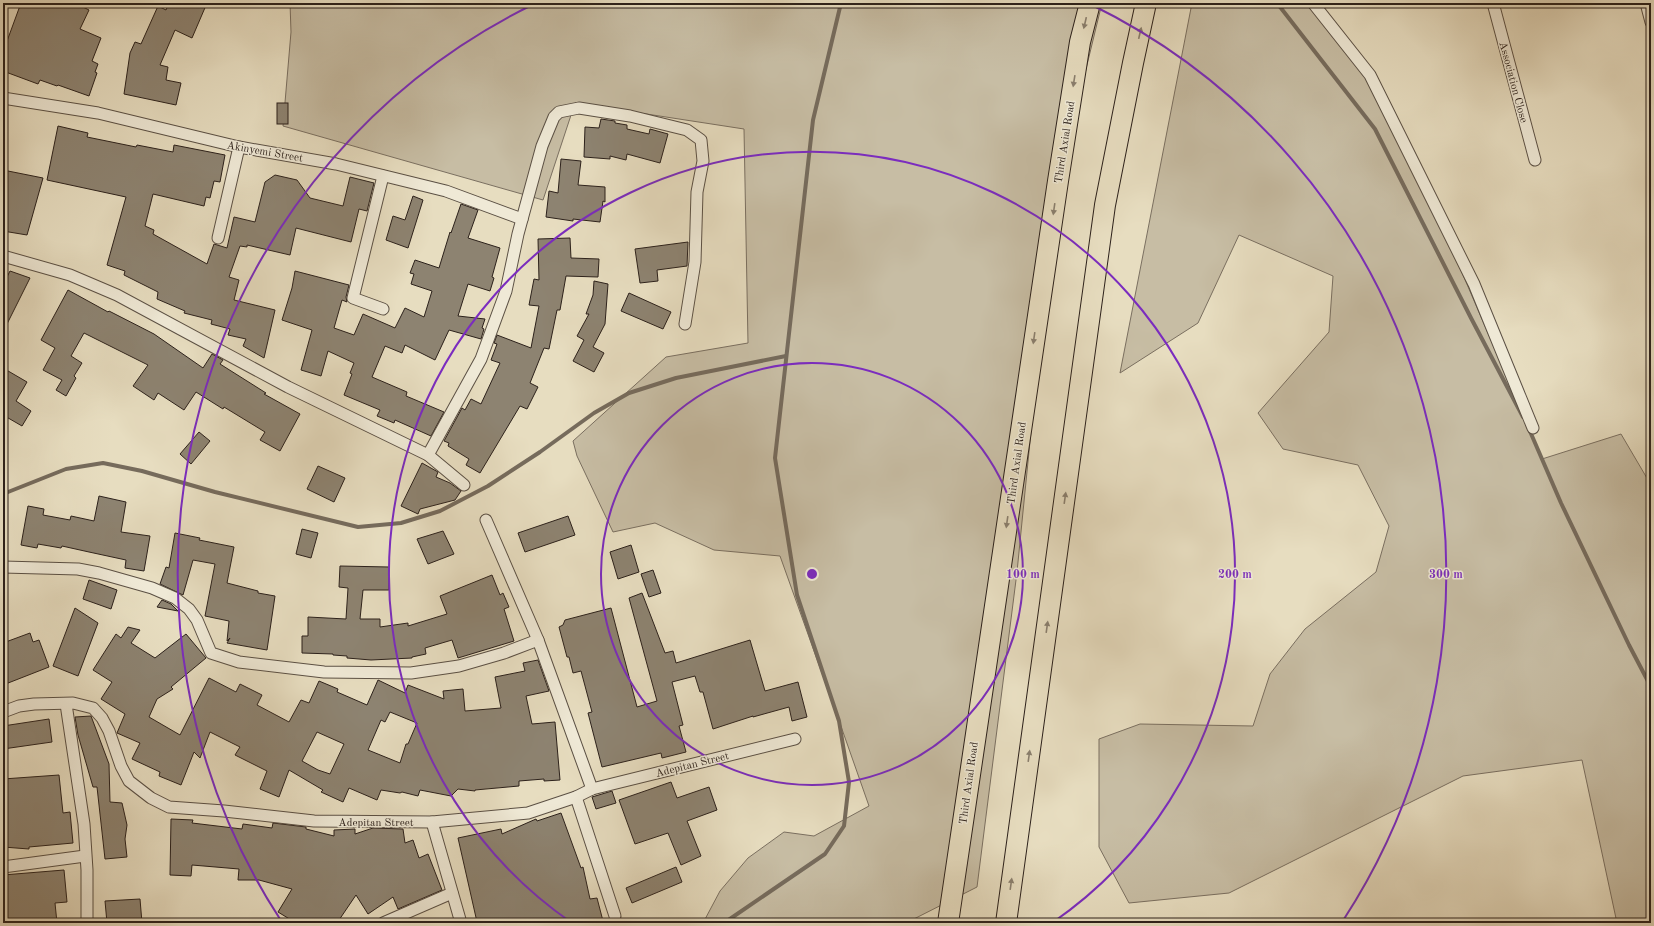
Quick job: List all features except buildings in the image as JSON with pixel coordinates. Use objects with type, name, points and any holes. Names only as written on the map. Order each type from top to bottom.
[{"type":"highway","name":"Third Axial Road","points":[[948,923],[1058,181],[1080,42],[1090,3]]},
{"type":"highway","points":[[1006,923],[1105,205],[1146,3]]},
{"type":"street","points":[[1313,3],[1370,75],[1474,284],[1533,428]]},
{"type":"street","name":"Association Close","points":[[1493,3],[1535,160]]},
{"type":"street","points":[[1646,3],[1651,22]]},
{"type":"street","name":"Akinyemi Street","points":[[3,98],[98,113],[239,147],[336,164],[446,191],[522,219]]},
{"type":"street","points":[[428,455],[481,359],[506,291],[522,219],[542,146],[554,117],[559,112],[579,108],[630,116],[687,130],[701,140],[703,161],[697,192],[695,262],[686,324]]},
{"type":"street","points":[[218,238],[239,147]]},
{"type":"street","points":[[383,176],[353,298],[383,309]]},
{"type":"street","points":[[3,256],[70,275],[117,295],[288,388],[428,455],[464,485]]},
{"type":"street","points":[[486,520],[538,640],[592,789]]},
{"type":"street","points":[[3,567],[78,569],[100,573],[152,588],[175,598],[189,609],[197,620],[211,653],[239,662],[324,672],[379,674],[411,673],[459,666],[504,653],[538,640]]},
{"type":"street","name":"Adepitan Street","points":[[3,712],[19,706],[73,703],[93,708],[102,718],[109,731],[121,766],[129,781],[151,798],[168,807],[224,811],[314,821],[432,822],[528,812],[576,797],[592,789],[795,739]]},
{"type":"street","points":[[66,704],[84,824],[86,923]]},
{"type":"street","points":[[576,797],[615,916]]},
{"type":"street","points":[[432,822],[461,923]]},
{"type":"street","points":[[3,867],[85,856]]},
{"type":"street","points":[[383,923],[452,893]]},
{"type":"shaded area","points":[[290,3],[1102,3],[1054,201],[1017,572],[977,887],[906,923],[703,923],[720,891],[748,858],[784,832],[814,836],[869,806],[780,556],[714,550],[655,523],[613,532],[577,456],[573,441],[666,357],[748,343],[744,129],[575,103],[543,200],[283,126],[291,32]]},
{"type":"shaded area","points":[[1192,3],[1309,3],[1365,71],[1445,233],[1542,459],[1621,434],[1651,485],[1651,923],[1617,923],[1582,760],[1463,776],[1229,893],[1129,903],[1099,847],[1099,739],[1140,724],[1253,726],[1270,674],[1305,629],[1376,572],[1389,526],[1358,465],[1283,449],[1258,413],[1329,332],[1333,276],[1239,235],[1198,323],[1120,373]]},
{"type":"waterway","points":[[724,923],[825,854],[844,826],[849,782],[839,721],[797,595],[775,458],[813,120],[841,3]]},
{"type":"waterway","points":[[1277,3],[1375,129],[1523,417]]},
{"type":"waterway","points":[[3,494],[66,469],[103,463],[142,471],[215,492],[358,527],[401,523],[440,511],[488,486],[540,452],[594,413],[629,393],[676,378],[786,356]]},
{"type":"waterway","points":[[1529,429],[1561,503],[1629,645],[1651,687]]}]
